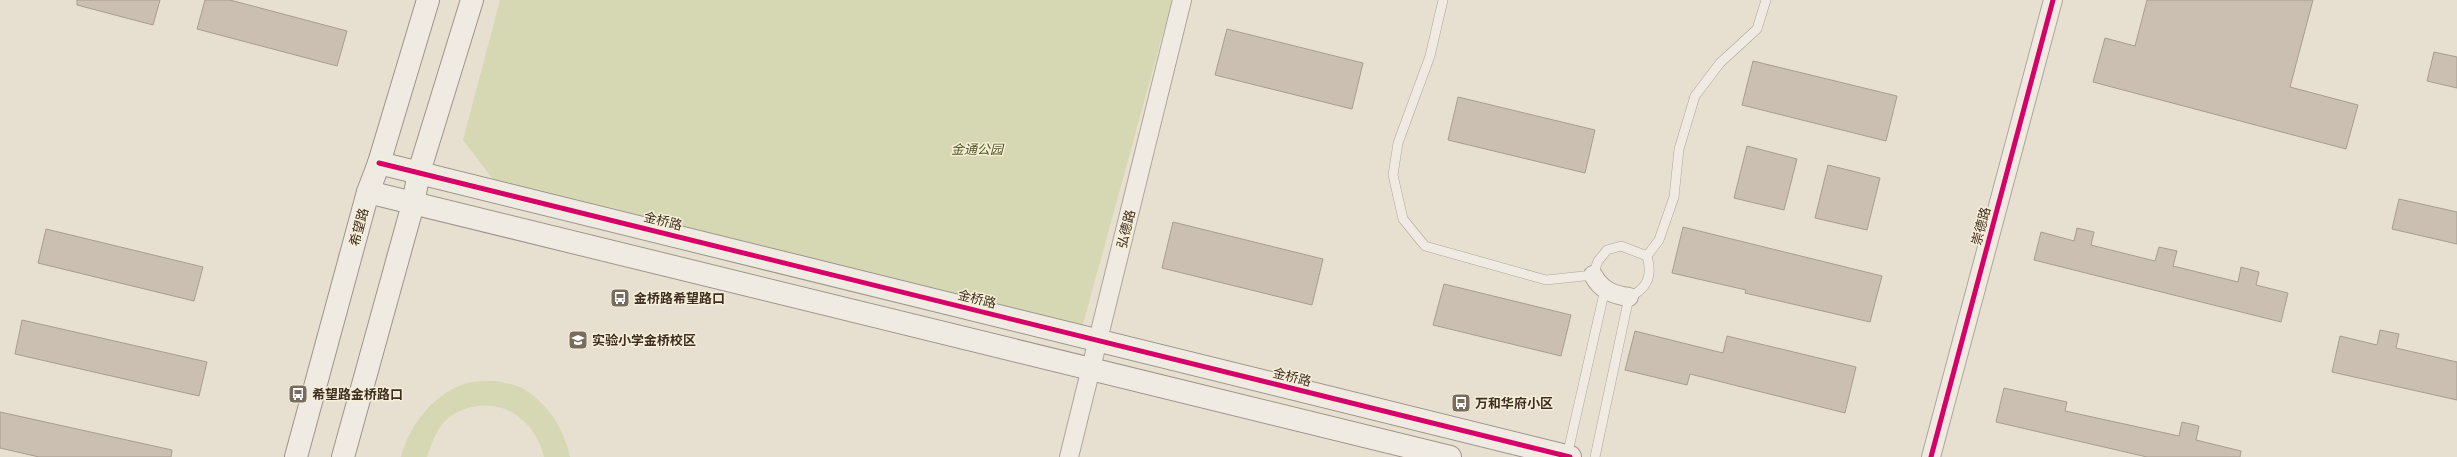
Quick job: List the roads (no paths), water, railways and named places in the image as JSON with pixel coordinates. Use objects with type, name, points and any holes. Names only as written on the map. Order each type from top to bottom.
[{"type":"street","name":"希望路","points":[[296,457],[368,192],[379,163],[428,0]]},
{"type":"street","points":[[343,457],[413,204],[419,172],[472,0]]},
{"type":"street","name":"弘德路","points":[[1069,457],[1092,370],[1182,0]]},
{"type":"street","name":"崇德路","points":[[1931,457],[2053,0]]},
{"type":"street","name":"金桥路","points":[[379,163],[1568,457]]},
{"type":"street","points":[[368,192],[1450,457]]},
{"type":"street","points":[[1593,275],[1599,286],[1616,296],[1629,298]]},
{"type":"lane","points":[[1443,0],[1430,56],[1398,142],[1393,175],[1403,219],[1425,246],[1546,280],[1593,275],[1598,261],[1606,250],[1621,246],[1647,256],[1650,264],[1648,279],[1642,291],[1629,298],[1596,457]]},
{"type":"lane","points":[[1647,256],[1659,240],[1674,197],[1679,149],[1694,96],[1720,63],[1757,29],[1766,0]]},
{"type":"lane","points":[[1568,457],[1605,289]]},
{"type":"place","name":"金桥路希望路口","points":[[620,298]]},
{"type":"place","name":"实验小学金桥校区","points":[[578,340]]},
{"type":"place","name":"希望路金桥路口","points":[[298,394]]},
{"type":"place","name":"万和华府小区","points":[[1461,403]]},
{"type":"park label","name":"金通公园","points":[[977,149]]}]
